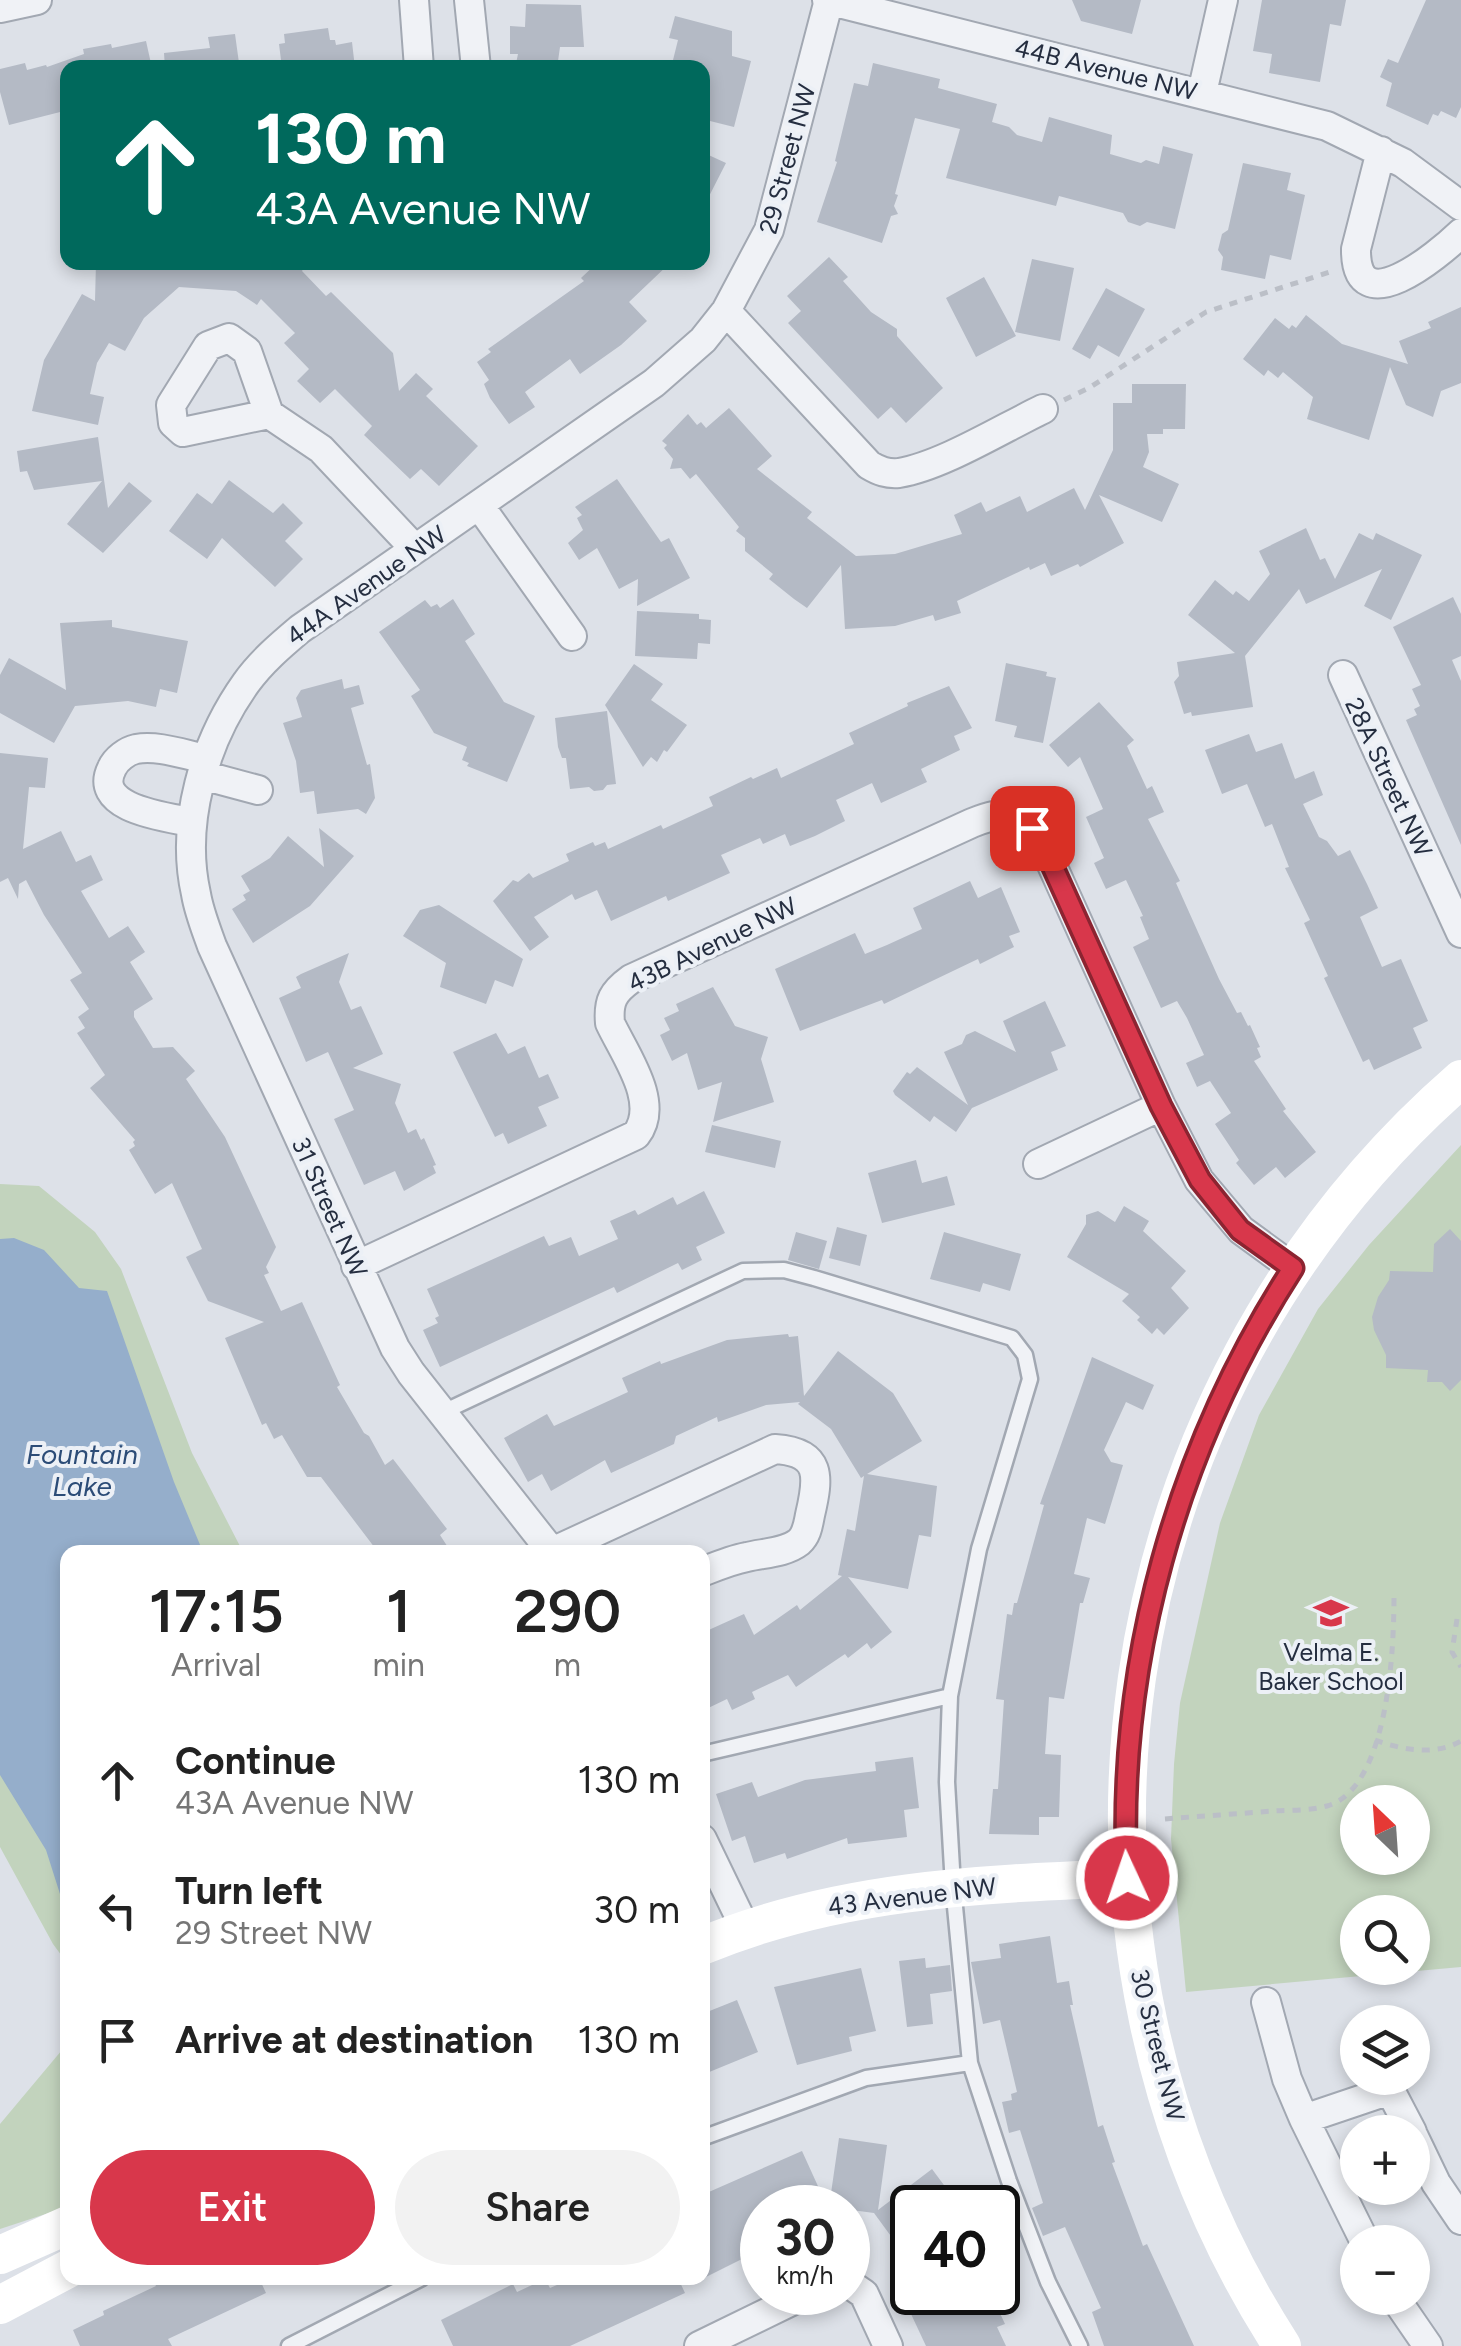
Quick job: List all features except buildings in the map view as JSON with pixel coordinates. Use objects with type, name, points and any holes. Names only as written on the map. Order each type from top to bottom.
[{"type":"street","points":[[0,8],[37,0]]},
{"type":"street","points":[[414,0],[419,60]]},
{"type":"street","points":[[468,0],[475,60]]},
{"type":"street","name":"44B Avenue NW","points":[[828,0],[891,8],[1327,126],[1381,151],[1461,206]]},
{"type":"street","name":"29 Street NW","points":[[726,310],[769,230],[828,0]]},
{"type":"street","points":[[1202,93],[1223,0]]},
{"type":"street","points":[[1381,151],[1356,249],[1356,264],[1366,279],[1391,284],[1461,233]]},
{"type":"street","points":[[726,310],[869,465],[886,473],[928,464],[1043,409]]},
{"type":"street","name":"44A Avenue NW","points":[[205,767],[235,700],[261,664],[300,628],[671,370],[704,340],[726,310]]},
{"type":"street","points":[[269,414],[321,449],[416,549]]},
{"type":"street","points":[[480,505],[572,636]]},
{"type":"street","name":"28A Street NW","points":[[1342,675],[1461,933]]},
{"type":"street","points":[[191,822],[122,804],[112,792],[109,775],[114,762],[132,749],[152,748],[258,790]]},
{"type":"street","name":"31 Street NW","points":[[205,767],[191,822],[196,895],[212,946],[395,1348],[546,1545]]},
{"type":"street","name":"43B Avenue NW","points":[[356,1266],[636,1136],[648,1109],[610,1023],[609,1008],[612,996],[631,979],[972,823],[1003,814],[1017,816],[1042,843],[1161,1106]]},
{"type":"street","name":"30 Street NW","points":[[1282,2346],[1218,2232],[1181,2138],[1151,2034],[1129,1914],[1127,1878],[1127,1785],[1143,1646],[1174,1512],[1230,1377],[1293,1268],[1378,1160],[1461,1079]]},
{"type":"street","points":[[1038,1164],[1161,1106],[1217,1205],[1240,1230],[1293,1268]]},
{"type":"street","points":[[567,1545],[775,1449],[803,1455],[811,1462],[816,1490],[806,1534],[797,1544],[710,1569]]},
{"type":"street","points":[[710,1856],[746,1930]]},
{"type":"street","name":"43 Avenue NW","points":[[710,1943],[852,1900],[952,1886],[1127,1878]]},
{"type":"street","points":[[1266,2002],[1286,2079],[1357,2225]]},
{"type":"street","points":[[1304,2119],[1390,2090],[1403,2115]]},
{"type":"street","points":[[1430,2170],[1461,2220]]},
{"type":"street","points":[[0,2255],[60,2229]]},
{"type":"street","points":[[0,2305],[60,2273]]},
{"type":"street","points":[[870,2307],[888,2346]]},
{"type":"street","points":[[698,2346],[762,2315]]},
{"type":"street","points":[[1407,2315],[1428,2346]]},
{"type":"lane","points":[[442,1413],[744,1271],[784,1270],[1012,1338],[1025,1355],[1030,1380],[979,1549],[950,1696],[946,1782],[970,2063],[1009,2182],[1048,2282],[1080,2346]]},
{"type":"lane","points":[[710,1752],[950,1696]]},
{"type":"lane","points":[[710,2135],[866,2078],[970,2063]]},
{"type":"lane","points":[[289,2346],[408,2285]]},
{"type":"path","points":[[1043,409],[1089,388],[1206,312],[1356,264]]},
{"type":"path","points":[[1164,1819],[1328,1806],[1346,1797],[1356,1787],[1389,1701],[1394,1595]]},
{"type":"path","points":[[1457,1619],[1452,1652],[1461,1667]]},
{"type":"path","points":[[1375,1740],[1403,1748],[1441,1750],[1461,1741]]},
{"type":"green space","name":"Velma E. Baker School","points":[[1461,1145],[1461,1967],[1430,1970],[1430,1895],[1340,1895],[1340,1978],[1186,1992],[1171,1839],[1180,1703],[1220,1523],[1259,1415],[1318,1309],[1369,1245]]},
{"type":"green space","name":"Fountain Lake","points":[[0,1184],[39,1186],[95,1232],[121,1269],[192,1453],[239,1545],[60,1545],[60,1954],[0,1847]]},
{"type":"green space","points":[[60,2052],[60,2209],[0,2229],[0,2124]]},
{"type":"water","name":"Fountain Lake","points":[[14,1238],[44,1250],[79,1288],[107,1291],[200,1545],[60,1545],[60,1894],[46,1850],[0,1775],[0,1239]]},
{"type":"place","name":"Velma E. Baker School","points":[[1331,1613]]},
{"type":"route","points":[[1032,828],[1176,1138],[1200,1180],[1240,1230],[1293,1268],[1230,1377],[1174,1512],[1143,1646],[1134,1704],[1124,1828],[1127,1878]]}]
